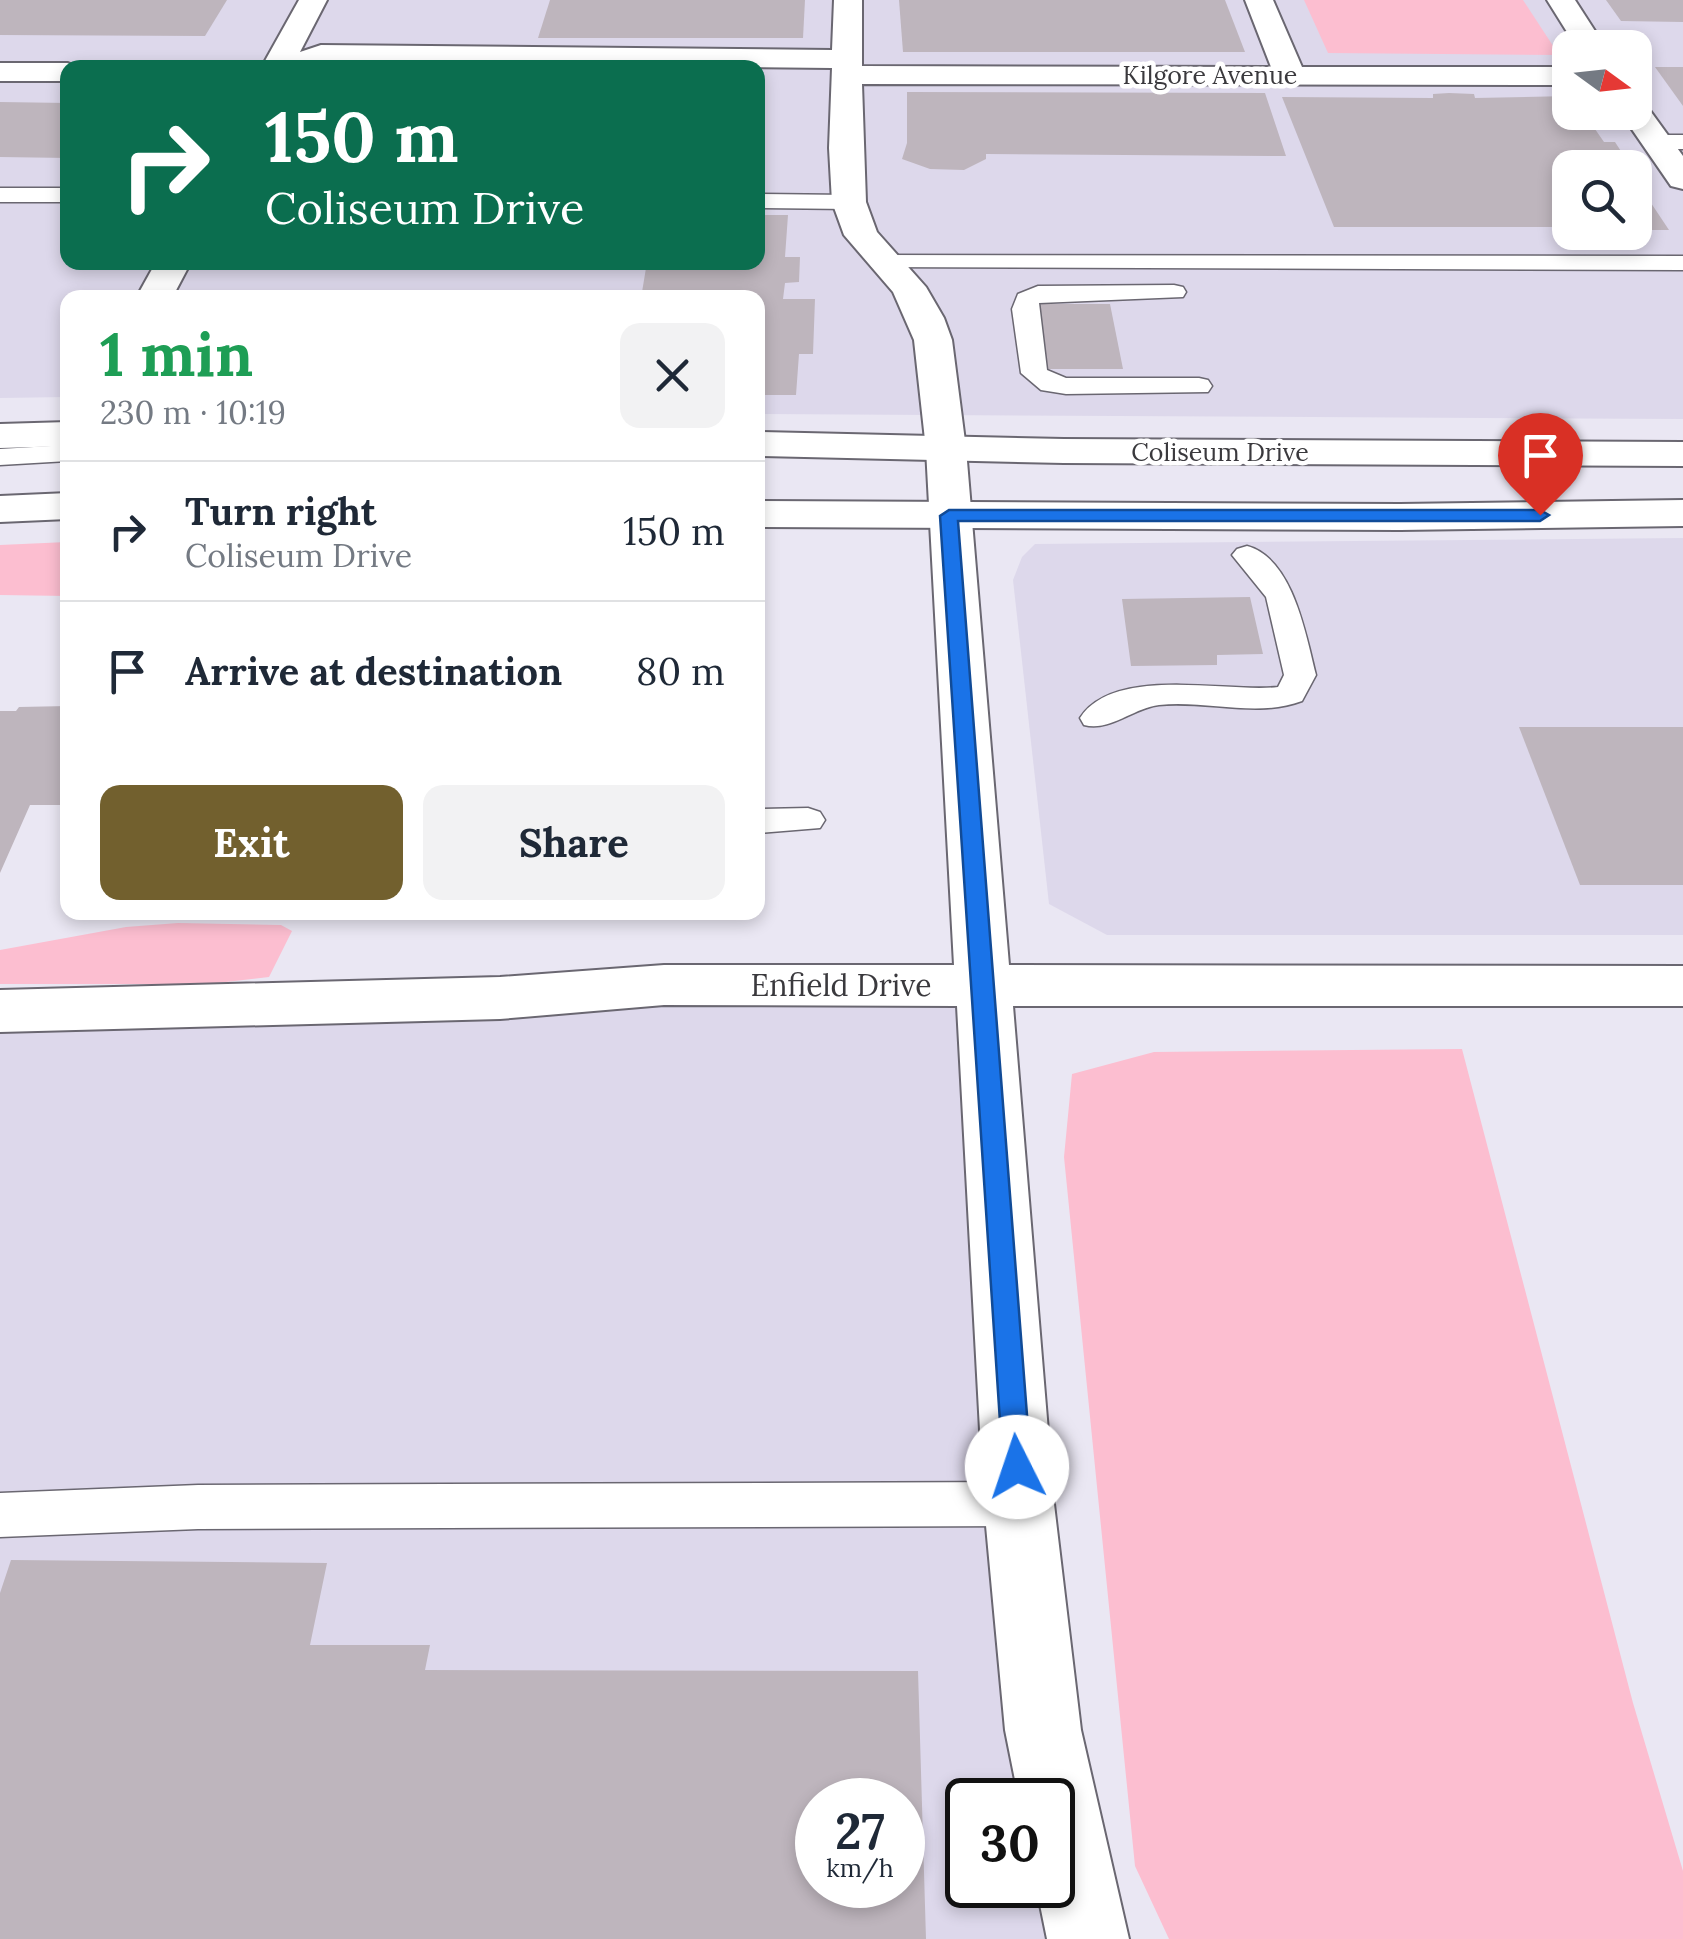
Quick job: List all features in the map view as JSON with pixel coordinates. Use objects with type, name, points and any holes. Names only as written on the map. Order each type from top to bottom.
[{"type":"street","points":[[284,60],[313,0]]},
{"type":"street","points":[[848,0],[842,79],[849,202],[860,236],[908,288],[926,318],[933,340],[946,450],[1019,1504],[1043,1730],[1088,1939]]},
{"type":"street","points":[[1260,0],[1290,75]]},
{"type":"street","points":[[1561,0],[1580,30]]},
{"type":"street","name":"Kilgore Avenue","points":[[303,60],[321,54],[446,60]]},
{"type":"street","points":[[0,72],[60,72]]},
{"type":"street","name":"Kilgore Avenue","points":[[765,75],[842,79],[1552,76]]},
{"type":"street","points":[[1670,142],[1683,179]]},
{"type":"street","points":[[0,436],[60,434]]},
{"type":"street","name":"Coliseum Drive","points":[[765,444],[946,450],[1683,454]]},
{"type":"street","points":[[0,508],[60,506]]},
{"type":"street","points":[[765,514],[1400,517],[1683,513]]},
{"type":"street","name":"Enfield Drive","points":[[0,1012],[500,998],[664,985],[1683,986]]},
{"type":"lane","points":[[0,195],[60,196]]},
{"type":"lane","points":[[765,201],[849,202]]},
{"type":"lane","points":[[881,262],[1683,263]]},
{"type":"lane","points":[[1174,292],[1054,291],[1027,299],[1024,309],[1034,373],[1050,384],[1066,386],[1199,386]]},
{"type":"lane","points":[[0,457],[60,453]]},
{"type":"lane","points":[[1096,718],[1129,698],[1282,698],[1298,687],[1299,661],[1281,594],[1247,556]]},
{"type":"lane","points":[[765,821],[808,820]]},
{"type":"lane","points":[[0,1515],[198,1507],[1019,1504]]},
{"type":"shaded area","points":[[0,0],[1683,0],[1683,419],[765,414],[765,290],[60,290],[60,397],[0,398]]},
{"type":"shaded area","points":[[1304,0],[1523,0],[1552,44],[1552,55],[1328,53]]},
{"type":"shaded area","points":[[1683,538],[1683,935],[1107,935],[1049,904],[1013,580],[1022,557],[1035,544]]},
{"type":"shaded area","points":[[60,542],[60,596],[0,595],[0,545]]},
{"type":"shaded area","points":[[178,923],[281,925],[292,931],[269,977],[209,984],[0,984],[0,950],[126,927]]},
{"type":"shaded area","points":[[987,986],[1063,1778],[945,1778],[945,1908],[1075,1908],[1075,1898],[1079,1939],[0,1939],[0,1016]]},
{"type":"shaded area","points":[[1462,1049],[1633,1703],[1683,1871],[1683,1939],[1169,1939],[1135,1866],[1064,1157],[1072,1074],[1154,1052]]},
{"type":"building","points":[[0,0],[227,0],[205,36],[0,35]]},
{"type":"building","points":[[550,0],[805,0],[803,38],[538,38]]},
{"type":"building","points":[[899,0],[1225,0],[1245,52],[903,52]]},
{"type":"building","points":[[1606,0],[1683,0],[1683,22],[1621,21]]},
{"type":"building","points":[[1655,67],[1683,67],[1683,106]]},
{"type":"building","points":[[907,92],[1265,93],[1286,156],[986,154],[986,159],[964,170],[930,169],[902,159],[907,143]]},
{"type":"building","points":[[1433,94],[1474,94],[1475,98],[1552,96],[1552,130],[1596,130],[1604,142],[1615,142],[1620,150],[1552,150],[1552,227],[1334,227],[1282,97],[1433,98]]},
{"type":"building","points":[[0,102],[60,103],[60,158],[0,157]]},
{"type":"building","points":[[1652,204],[1669,230],[1652,230]]},
{"type":"building","points":[[765,215],[788,215],[785,257],[800,257],[799,282],[785,283],[783,299],[815,299],[813,354],[799,354],[796,395],[765,395],[765,290],[642,290],[646,270],[765,270]]},
{"type":"building","points":[[1036,304],[1110,304],[1123,369],[1045,369]]},
{"type":"building","points":[[1250,597],[1263,654],[1217,655],[1217,665],[1131,666],[1122,599]]},
{"type":"building","points":[[60,706],[60,805],[30,805],[0,873],[0,711],[16,711],[19,707]]},
{"type":"building","points":[[1519,727],[1683,727],[1683,885],[1580,885]]},
{"type":"building","points":[[11,1560],[327,1563],[310,1645],[430,1645],[425,1670],[918,1671],[921,1778],[795,1778],[795,1908],[925,1906],[926,1939],[0,1939],[0,1593]]},
{"type":"route","points":[[1017,1467],[949,516],[1540,515]]}]
